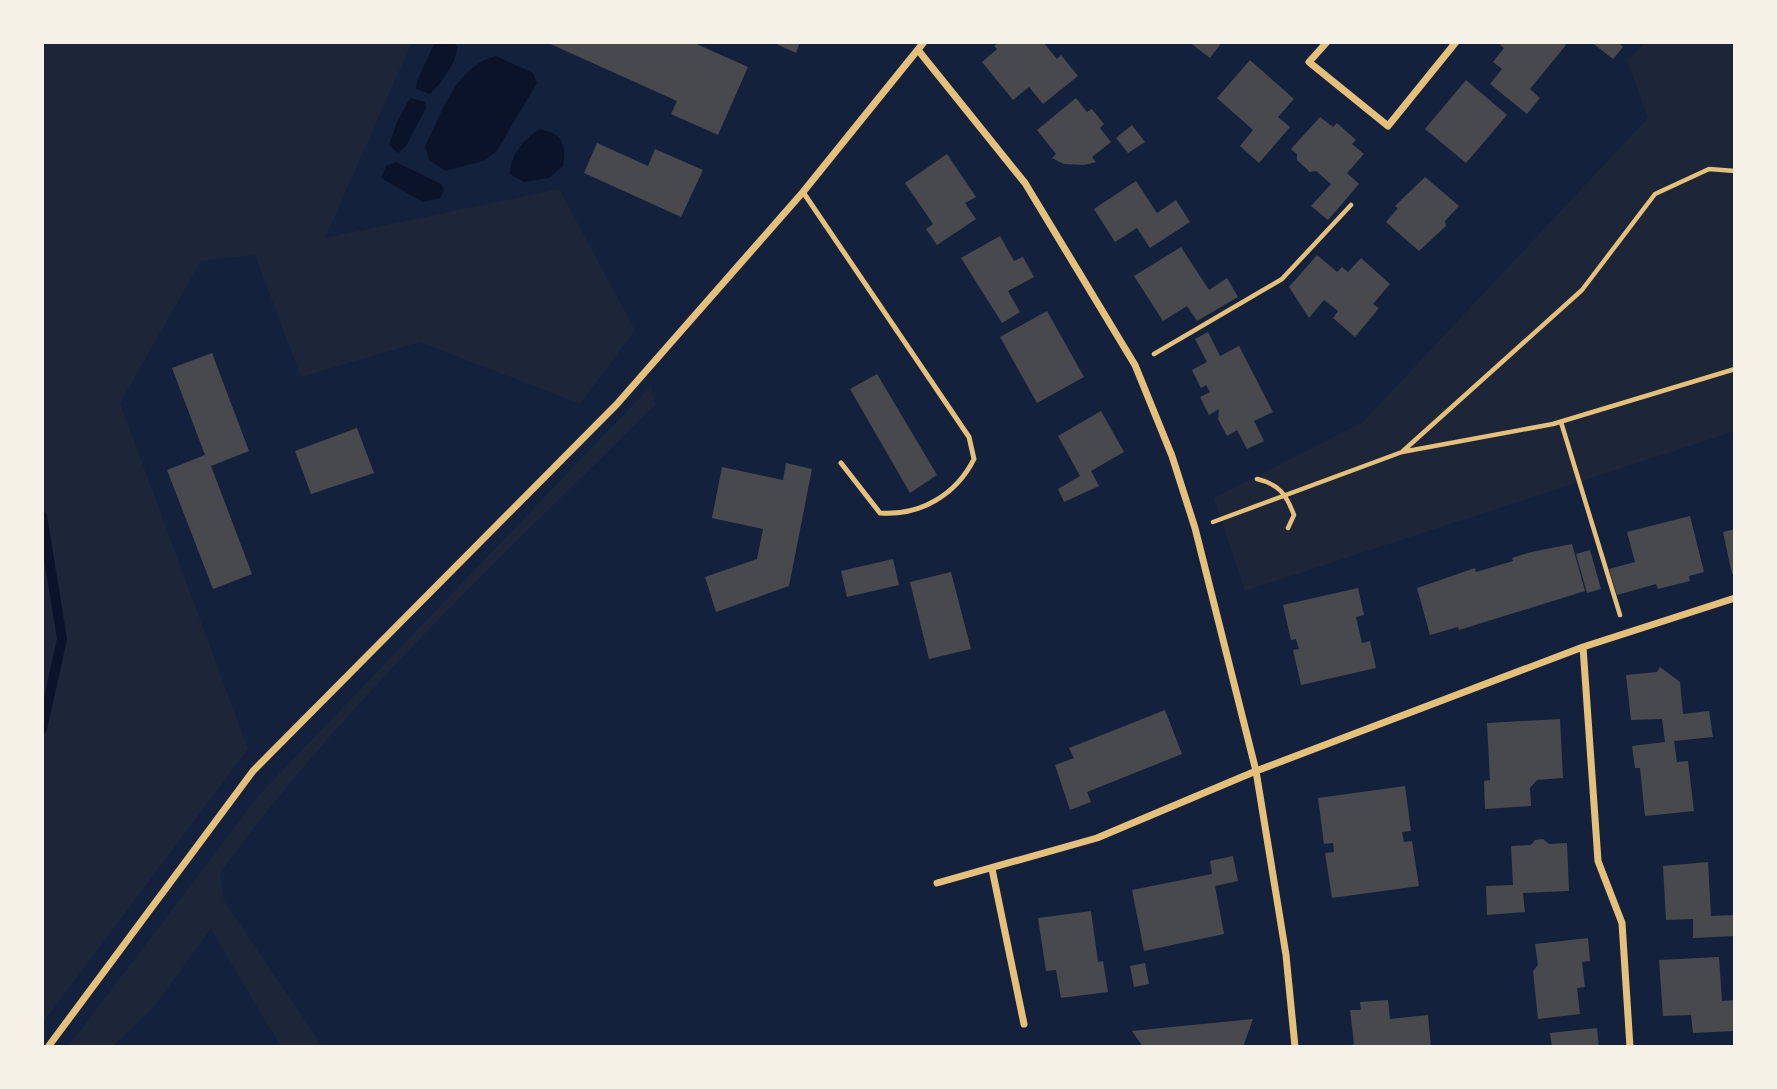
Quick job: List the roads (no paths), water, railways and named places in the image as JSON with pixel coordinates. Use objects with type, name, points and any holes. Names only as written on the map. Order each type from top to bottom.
[{"type":"street","points":[[48,1047],[253,771],[617,404],[803,192],[924,42]]},
{"type":"street","points":[[1327,42],[1309,62],[1388,125],[1456,42]]},
{"type":"street","points":[[918,50],[1025,183],[1135,365],[1172,456],[1195,528],[1256,771],[1286,955],[1295,1047]]},
{"type":"street","points":[[937,883],[1097,838],[1256,771],[1583,647],[1735,598]]},
{"type":"street","points":[[1583,647],[1598,861],[1622,923],[1630,1047]]},
{"type":"street","points":[[992,869],[1024,1024]]},
{"type":"lane","points":[[803,192],[969,437],[974,459],[964,479],[925,508],[900,514],[880,513],[841,463]]},
{"type":"waterway","points":[[42,516],[62,639],[42,729]]}]
